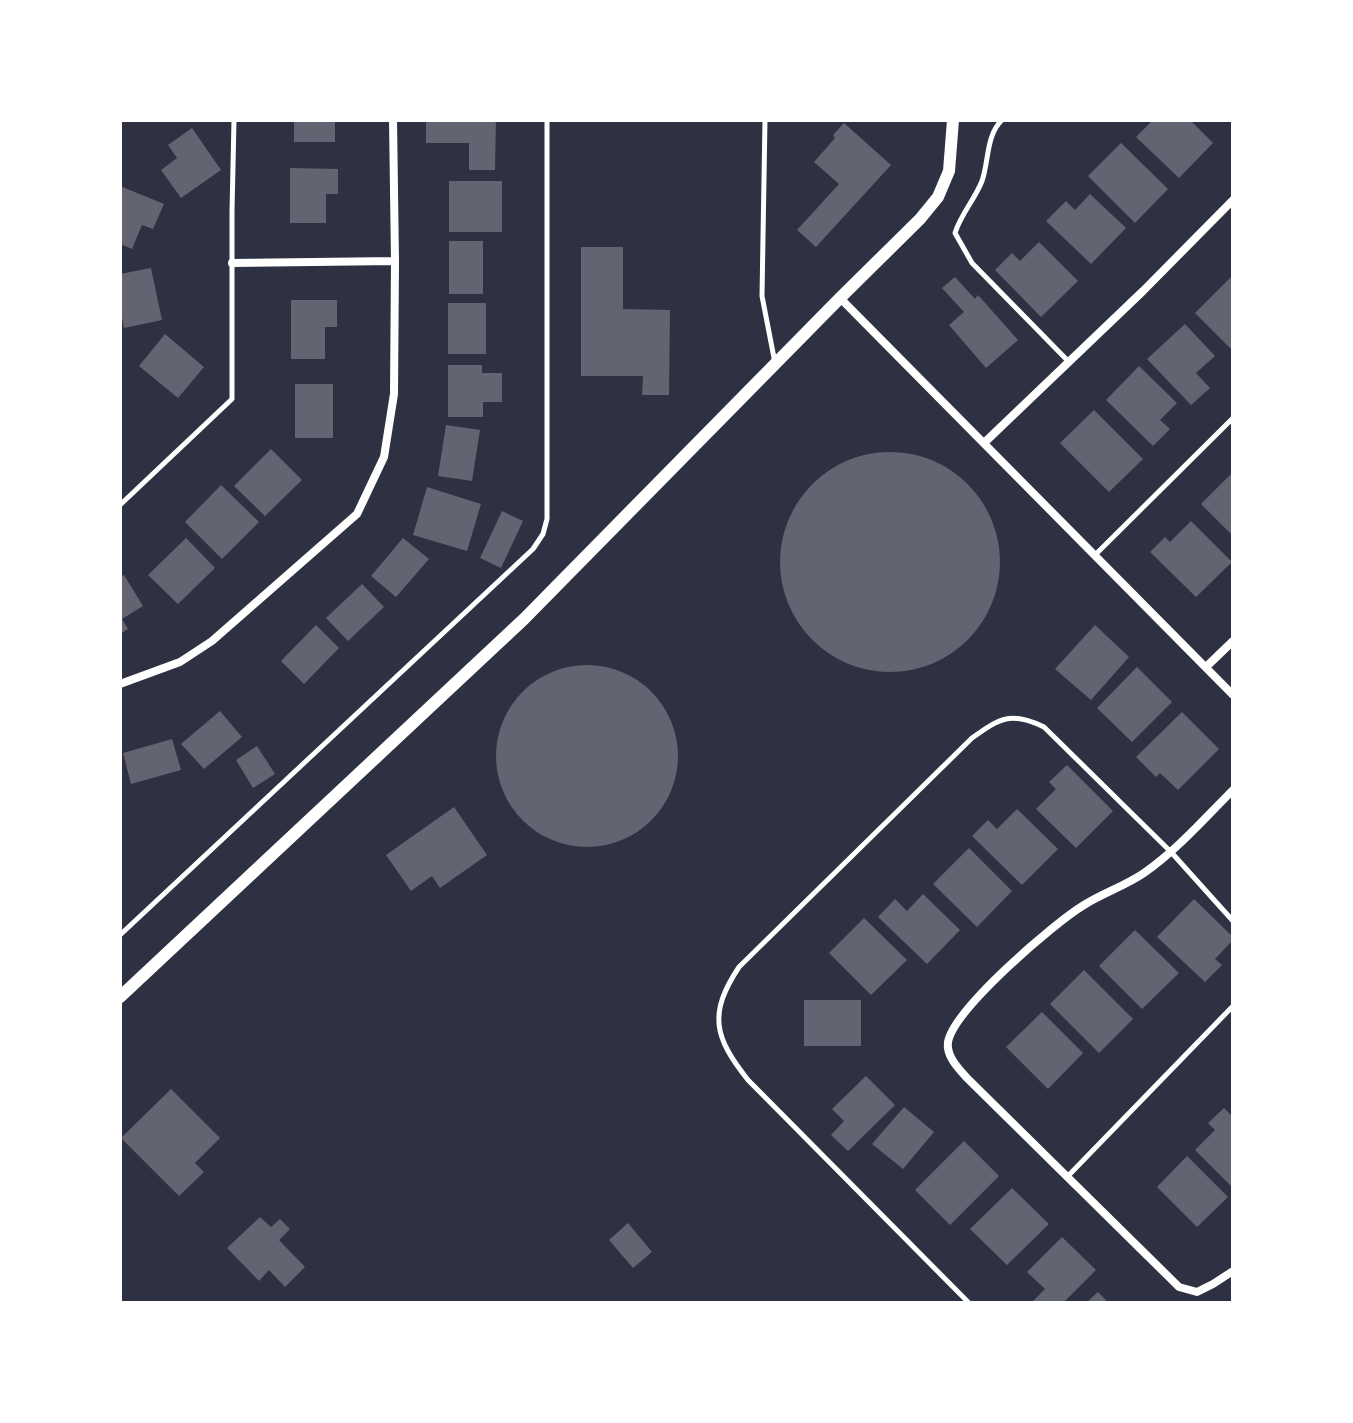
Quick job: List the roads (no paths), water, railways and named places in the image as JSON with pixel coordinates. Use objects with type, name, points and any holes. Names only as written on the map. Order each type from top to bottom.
[{"type":"street","points":[[120,684],[180,662],[212,641],[357,514],[384,457],[394,394],[393,120]]},
{"type":"street","points":[[120,997],[524,619],[920,219],[938,197],[949,171],[953,120]]},
{"type":"street","points":[[984,443],[1233,200]]},
{"type":"street","points":[[232,263],[395,261]]},
{"type":"street","points":[[840,298],[1233,695]]},
{"type":"street","points":[[1206,667],[1233,641]]},
{"type":"street","points":[[1233,790],[1171,852],[1142,874],[1085,905],[1053,928],[979,995],[959,1018],[948,1040],[948,1052],[967,1078],[1179,1287],[1197,1292],[1233,1271]]},
{"type":"lane","points":[[120,505],[232,399],[234,120]]},
{"type":"lane","points":[[120,935],[533,549],[543,534],[547,519],[547,120]]},
{"type":"lane","points":[[765,120],[762,296],[775,364]]},
{"type":"lane","points":[[1002,120],[994,128],[982,180],[955,233],[972,263],[1069,362]]},
{"type":"lane","points":[[1094,556],[1233,418]]},
{"type":"lane","points":[[969,1303],[748,1080],[730,1058],[721,1040],[721,1001],[739,967],[972,738],[995,721],[1010,716],[1044,727],[1171,852],[1233,921]]},
{"type":"lane","points":[[1067,1176],[1233,1006]]}]
